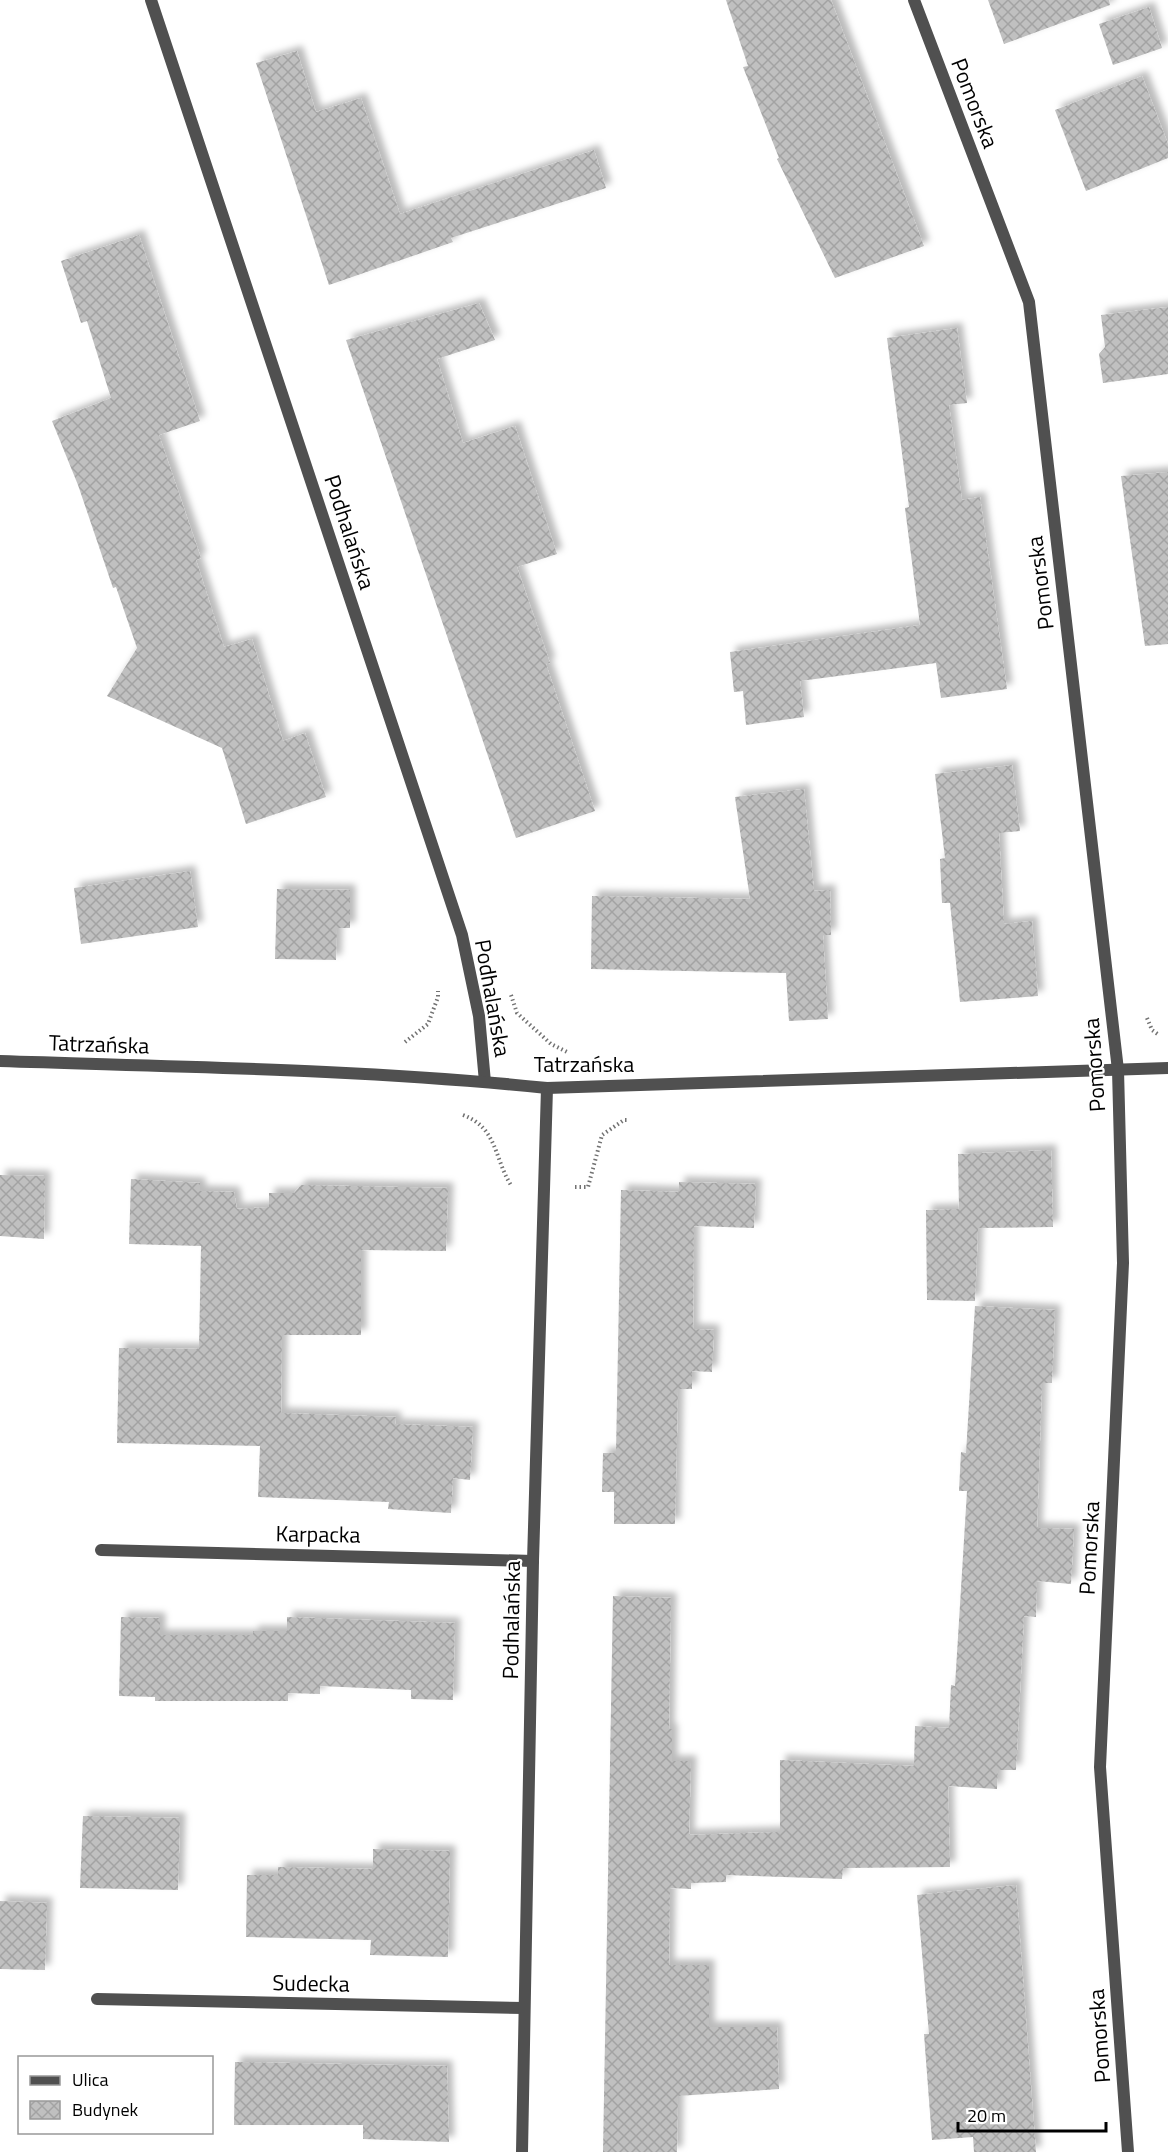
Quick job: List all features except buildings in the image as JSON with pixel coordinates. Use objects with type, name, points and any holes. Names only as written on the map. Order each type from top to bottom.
[{"type":"street","name":"Podhalańska","points":[[152,0],[462,936],[479,1016],[485,1082]]},
{"type":"street","name":"Pomorska","points":[[914,0],[1029,302],[1118,1070],[1123,1263],[1100,1767],[1128,2152]]},
{"type":"street","name":"Tatrzańska","points":[[0,1061],[352,1073],[547,1088],[1168,1068]]},
{"type":"street","name":"Podhalańska","points":[[522,2152],[533,1561],[547,1088]]},
{"type":"street","name":"Karpacka","points":[[101,1550],[533,1561]]},
{"type":"street","name":"Sudecka","points":[[97,1999],[524,2008]]},
{"type":"path","points":[[401,1046],[428,1024],[438,997],[438,988]]},
{"type":"path","points":[[510,992],[517,1013],[551,1044],[573,1055]]},
{"type":"path","points":[[1109,994],[1141,994],[1144,1011],[1152,1030],[1166,1039]]}]
